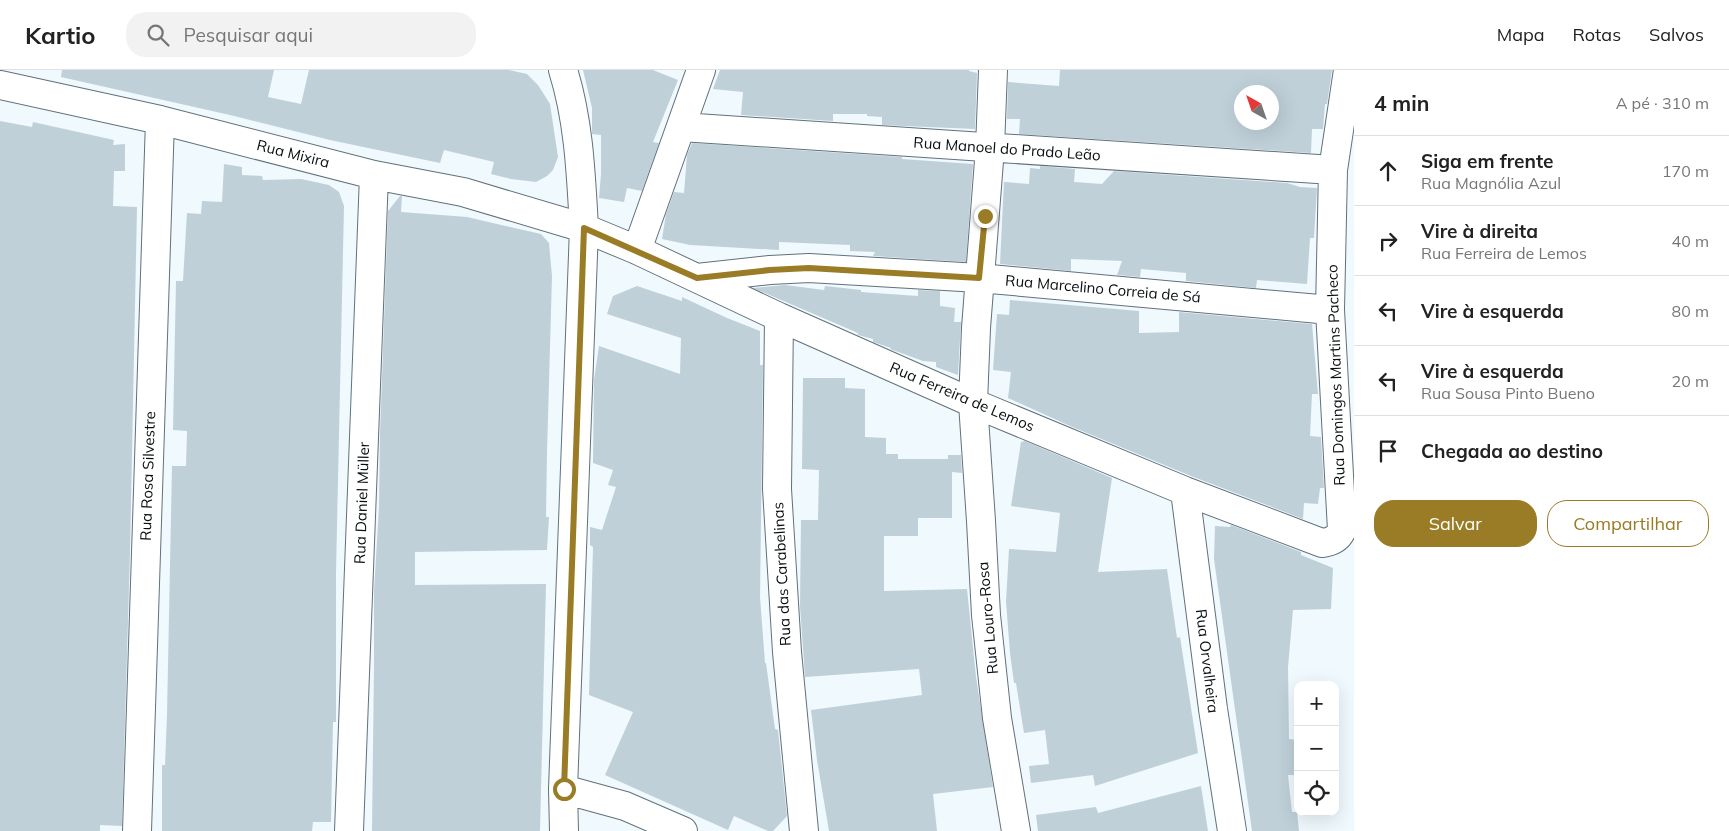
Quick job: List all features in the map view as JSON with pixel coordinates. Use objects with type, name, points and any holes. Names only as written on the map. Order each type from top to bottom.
[{"type":"street","points":[[563,70],[570,94],[579,154],[584,228],[564,831]]},
{"type":"street","points":[[637,250],[700,70]]},
{"type":"street","name":"Rua Louro-Rosa","points":[[993,70],[990,148],[979,278],[973,403],[986,615],[997,718],[1016,831]]},
{"type":"street","name":"Rua Domingos Martins Pacheco","points":[[1342,530],[1330,310],[1332,170],[1348,70]]},
{"type":"street","name":"Rua Mixira","points":[[0,85],[160,120],[374,175],[463,192],[584,228]]},
{"type":"street","name":"Rua Rosa Silvestre","points":[[137,831],[160,120]]},
{"type":"street","name":"Rua Manoel do Prado Leão","points":[[681,127],[1332,170]]},
{"type":"street","name":"Rua Daniel Müller","points":[[349,831],[374,175]]},
{"type":"street","name":"Rua Ferreira de Lemos","points":[[584,228],[637,250],[779,317],[973,403],[1185,491],[1322,543],[1334,540],[1340,536],[1342,530]]},
{"type":"street","name":"Rua Marcelino Correia de Sá","points":[[697,278],[809,268],[979,278],[1330,310]]},
{"type":"street","name":"Rua das Carabelinas","points":[[779,317],[777,489],[787,652],[804,831]]},
{"type":"street","name":"Rua Orvalheira","points":[[1185,491],[1213,709],[1232,831]]},
{"type":"street","points":[[564,789],[625,806],[683,831]]},
{"type":"building","points":[[62,70],[274,70],[268,97],[301,104],[309,70],[509,70],[527,74],[538,85],[550,104],[558,157],[553,170],[536,182],[511,179],[491,174],[494,162],[444,150],[440,163],[330,140],[230,115],[61,77]]},
{"type":"building","points":[[583,70],[653,70],[678,80],[653,142],[659,143],[642,191],[627,188],[624,202],[599,198],[601,135],[592,134],[592,108]]},
{"type":"building","points":[[720,70],[969,70],[977,73],[975,129],[882,125],[882,117],[867,116],[867,114],[833,114],[833,121],[741,115],[743,92],[713,89]]},
{"type":"building","points":[[1060,70],[1332,70],[1327,104],[1325,104],[1323,129],[1312,129],[1311,153],[1019,134],[1020,119],[1007,119],[1008,82],[1059,86]]},
{"type":"building","points":[[0,121],[32,127],[33,122],[114,140],[113,145],[125,144],[125,171],[114,171],[113,206],[137,207],[122,826],[100,825],[100,831],[0,831]]},
{"type":"building","points":[[692,143],[902,157],[902,159],[973,164],[966,262],[873,256],[875,252],[850,251],[850,245],[779,242],[779,250],[690,245],[662,239],[666,214],[674,192],[684,193],[687,155]]},
{"type":"building","points":[[224,164],[242,167],[242,175],[262,176],[263,180],[301,179],[329,185],[339,192],[344,206],[336,572],[336,722],[333,722],[331,822],[313,822],[312,831],[162,831],[162,765],[165,765],[167,715],[172,466],[186,466],[187,431],[173,430],[176,281],[183,281],[187,213],[201,214],[202,201],[222,202]]},
{"type":"building","points":[[1040,166],[1075,169],[1074,182],[1102,184],[1114,171],[1287,183],[1300,187],[1317,188],[1314,238],[1310,238],[1307,284],[1257,280],[1256,288],[1186,281],[1186,273],[1141,269],[1140,277],[1117,275],[1122,261],[1071,259],[1071,271],[1000,264],[1004,182],[1029,184],[1030,168],[1040,169]]},
{"type":"building","points":[[402,196],[401,212],[467,217],[541,234],[549,243],[552,276],[547,452],[546,517],[549,517],[547,550],[415,552],[415,585],[546,584],[540,831],[372,831],[374,591],[379,507],[388,211]]},
{"type":"building","points":[[785,285],[824,290],[825,286],[861,290],[861,292],[918,296],[918,290],[940,291],[940,306],[955,308],[954,322],[961,322],[958,375],[936,367],[936,362],[923,361],[890,349],[873,342],[873,339],[858,335],[858,333],[753,288]]},
{"type":"building","points":[[637,286],[682,301],[682,297],[760,331],[760,365],[763,365],[760,597],[765,663],[775,729],[778,730],[787,816],[773,831],[768,831],[734,816],[728,830],[605,775],[633,712],[589,695],[593,547],[590,545],[590,527],[602,530],[616,487],[608,485],[613,470],[593,463],[594,380],[599,346],[680,374],[681,338],[607,314],[613,296]]},
{"type":"building","points":[[1010,300],[1139,311],[1139,333],[1179,332],[1179,312],[1312,324],[1318,394],[1312,394],[1310,436],[1321,437],[1324,488],[1320,488],[1318,504],[1304,503],[1303,519],[1191,476],[1008,398],[1011,372],[993,370],[997,314],[1009,315]]},
{"type":"building","points":[[803,378],[845,378],[845,388],[865,389],[865,437],[886,438],[886,454],[898,454],[898,459],[948,459],[948,455],[961,455],[962,473],[952,472],[952,518],[918,518],[918,536],[884,536],[884,591],[967,589],[976,677],[993,787],[933,794],[937,831],[829,831],[811,710],[922,695],[919,669],[805,677],[800,606],[801,520],[818,520],[819,470],[802,469]]},
{"type":"building","points":[[1025,441],[1112,478],[1098,572],[1167,569],[1177,638],[1180,637],[1198,753],[1095,786],[1093,775],[1031,783],[1029,766],[1049,764],[1045,730],[1024,733],[1016,683],[1014,683],[1006,602],[1009,549],[1056,552],[1060,513],[1011,506],[1021,442]]},
{"type":"building","points":[[1231,525],[1301,552],[1301,555],[1333,568],[1331,609],[1293,610],[1288,667],[1289,739],[1294,740],[1294,775],[1288,775],[1292,812],[1294,812],[1294,816],[1297,816],[1299,831],[1252,831],[1214,559],[1215,526],[1230,527]]},
{"type":"building","points":[[1201,786],[1208,831],[1038,831],[1036,815],[1096,807],[1098,813]]},
{"type":"route","points":[[564,789],[584,228],[697,278],[809,268],[979,278],[985,216]]}]
